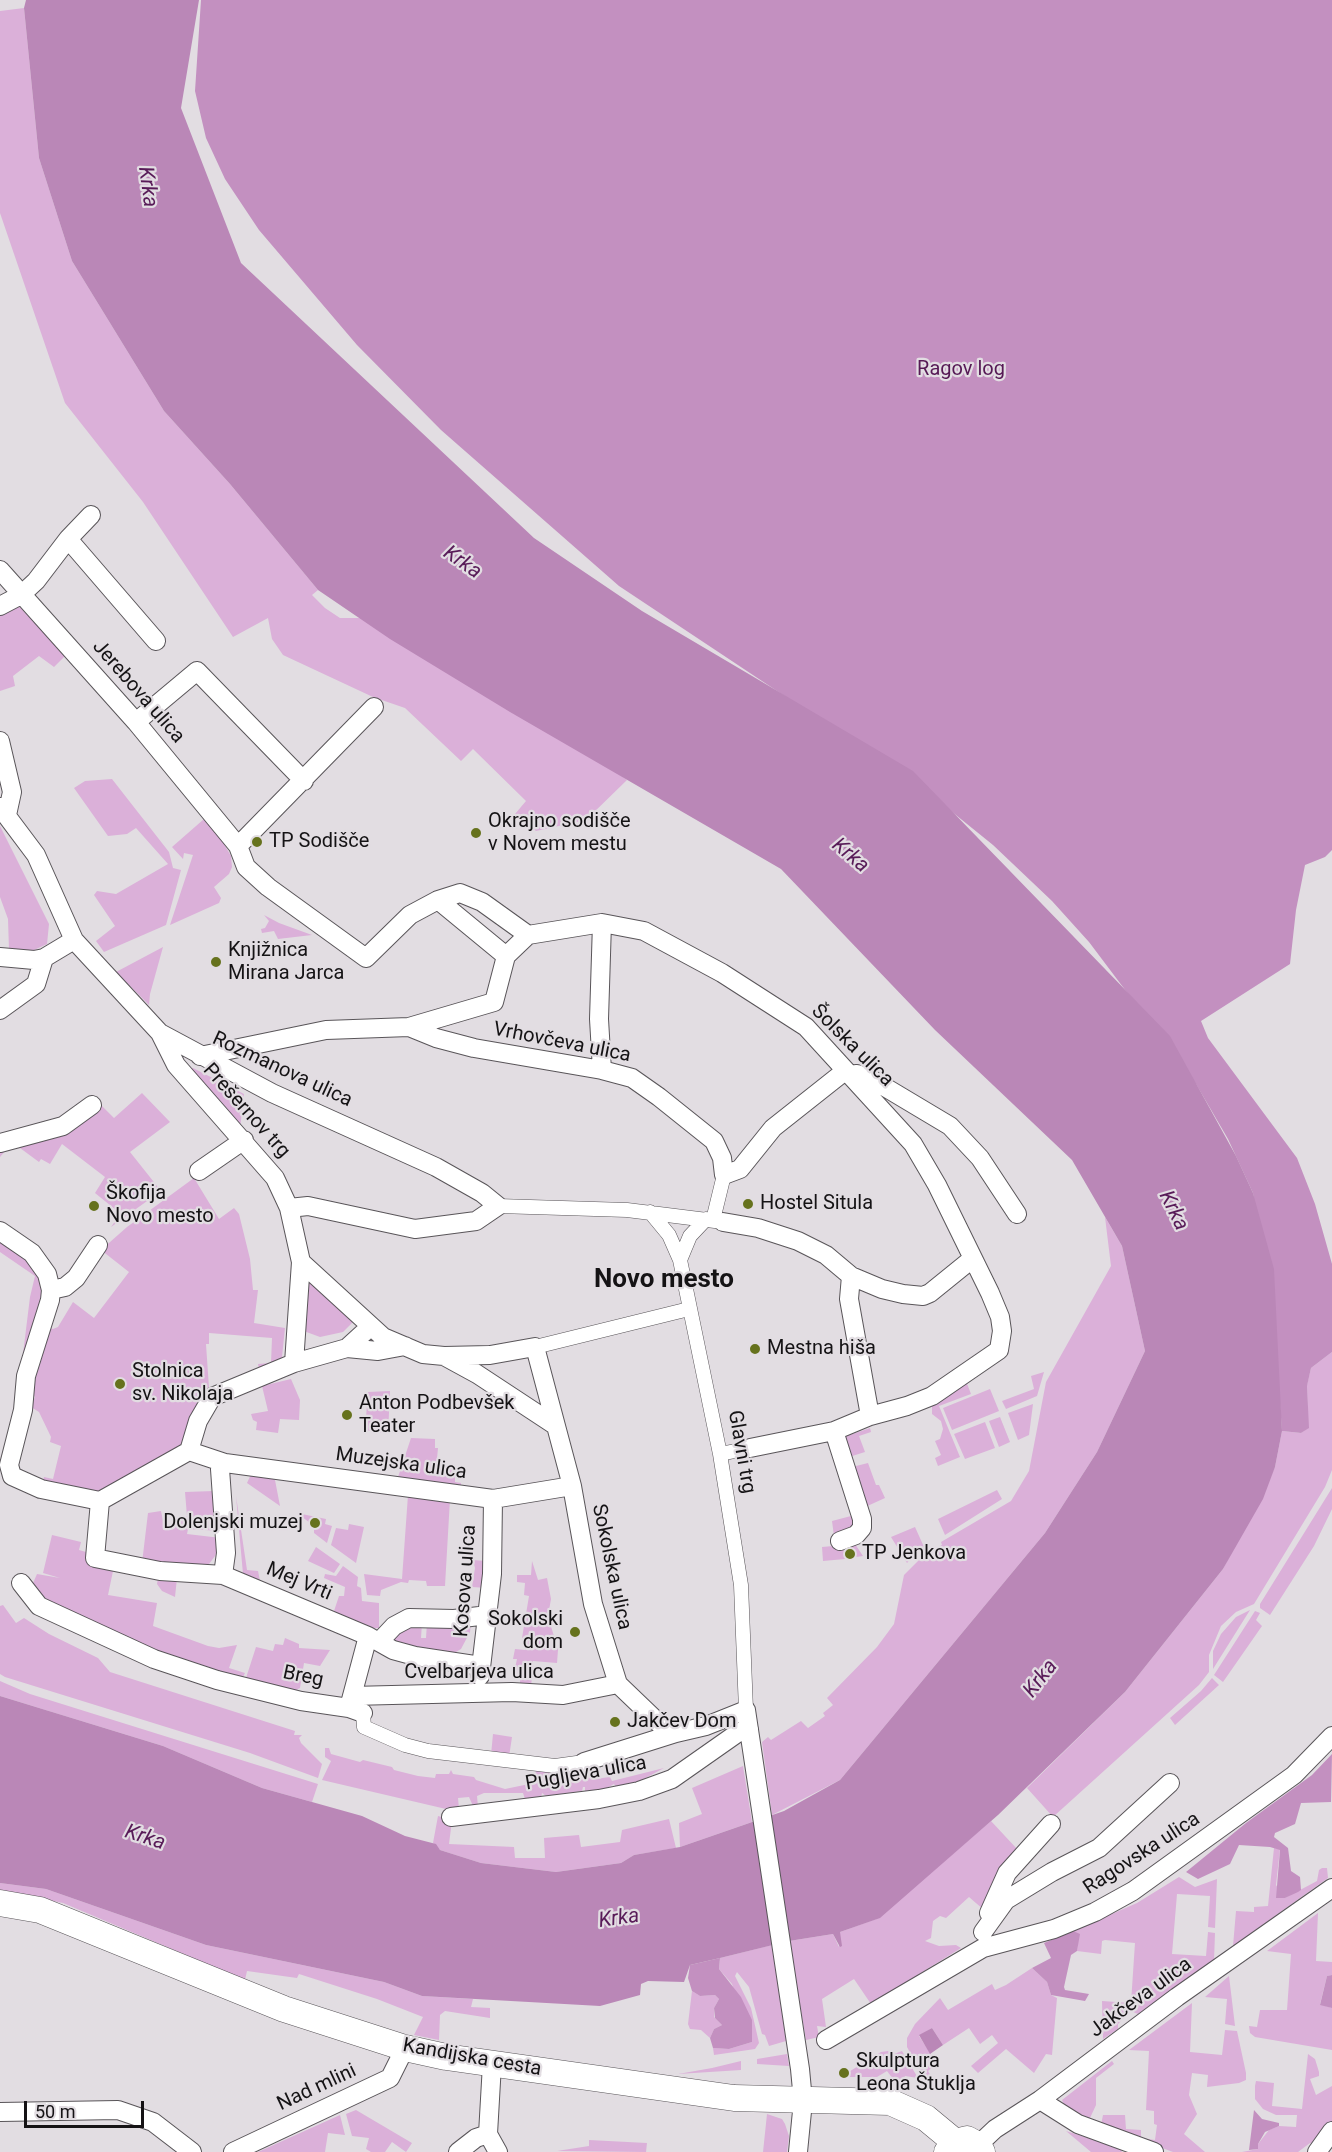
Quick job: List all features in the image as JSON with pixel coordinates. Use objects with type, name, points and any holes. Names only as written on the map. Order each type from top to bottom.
[{"type":"main road","name":"Kandijska cesta","points":[[0,1903],[40,1910],[273,2004],[405,2048],[492,2064],[734,2098],[890,2102],[926,2118],[965,2148]]},
{"type":"street","points":[[0,606],[21,595],[36,581],[68,539],[91,515]]},
{"type":"street","points":[[68,539],[156,641]]},
{"type":"street","name":"Jerebova ulica","points":[[0,570],[136,722],[218,820],[238,846],[246,867],[256,877],[366,958],[410,915],[438,900]]},
{"type":"street","points":[[136,722],[197,671],[304,781]]},
{"type":"street","points":[[238,846],[374,708]]},
{"type":"street","points":[[0,741],[12,792],[3,811]]},
{"type":"street","name":"Rozmanova ulica","points":[[3,811],[36,855],[74,940],[160,1033],[272,1092],[436,1167],[482,1193],[498,1206]]},
{"type":"street","points":[[200,1056],[326,1030],[409,1027],[494,1002],[506,956],[528,935],[482,902],[460,893],[438,900]]},
{"type":"street","points":[[438,900],[506,956]]},
{"type":"street","points":[[602,923],[599,1019],[602,1070]]},
{"type":"street","name":"Šolska ulica","points":[[528,935],[602,923],[644,931],[722,973],[806,1027],[913,1144],[937,1185],[1000,1317],[1002,1342],[999,1350],[932,1396],[907,1406],[870,1416]]},
{"type":"street","points":[[0,957],[34,960],[45,957],[74,940]]},
{"type":"street","points":[[0,1010],[36,984],[45,957]]},
{"type":"street","name":"Vrhovčeva ulica","points":[[409,1027],[436,1038],[474,1048],[602,1070],[632,1078],[714,1141],[722,1158],[724,1176],[714,1221]]},
{"type":"street","name":"Prešernov trg","points":[[160,1033],[176,1065],[275,1178],[290,1208],[301,1262],[294,1363]]},
{"type":"street","points":[[724,1176],[740,1169],[773,1128],[847,1073],[857,1074],[873,1080],[950,1126],[980,1158],[1017,1214]]},
{"type":"street","points":[[0,1143],[63,1126],[92,1105]]},
{"type":"street","points":[[199,1172],[244,1140]]},
{"type":"street","points":[[290,1208],[308,1206],[415,1229],[476,1221],[498,1206],[580,1206],[650,1212],[758,1228],[806,1245],[826,1255],[851,1276],[882,1289],[923,1296],[972,1259]]},
{"type":"street","name":"Glavni trg","points":[[650,1212],[669,1235],[680,1260],[720,1454],[741,1585],[746,1710],[803,2101],[798,2152]]},
{"type":"street","points":[[680,1260],[690,1236],[714,1221]]},
{"type":"street","points":[[0,1231],[32,1253],[47,1274],[51,1290],[50,1300],[26,1376],[23,1410],[9,1465],[9,1471],[16,1479],[41,1489],[100,1500],[189,1452],[198,1421],[212,1397],[294,1363],[347,1348],[378,1351],[405,1346]]},
{"type":"street","points":[[51,1290],[65,1287],[76,1278],[98,1245]]},
{"type":"street","points":[[301,1262],[370,1327],[384,1337],[423,1353],[444,1356],[490,1355],[535,1347],[689,1309]]},
{"type":"street","points":[[720,1454],[834,1431],[870,1416],[849,1299],[851,1276]]},
{"type":"street","points":[[347,1348],[370,1327]]},
{"type":"street","name":"Sokolska ulica","points":[[535,1347],[572,1486],[593,1604],[618,1684],[666,1730],[676,1733]]},
{"type":"street","points":[[444,1356],[477,1374],[556,1426]]},
{"type":"street","points":[[834,1431],[862,1519],[862,1528],[856,1535],[840,1541]]},
{"type":"street","name":"Muzejska ulica","points":[[189,1452],[225,1463],[493,1499],[572,1486]]},
{"type":"street","points":[[223,1575],[226,1553],[220,1469],[225,1463]]},
{"type":"street","name":"Kosova ulica","points":[[478,1692],[488,1615],[493,1499]]},
{"type":"street","name":"Mej Vrti","points":[[100,1500],[95,1558],[160,1571],[223,1575],[415,1656],[481,1666]]},
{"type":"street","name":"Breg","points":[[21,1583],[39,1606],[154,1659],[217,1680],[301,1701],[355,1706]]},
{"type":"street","points":[[488,1615],[454,1619],[409,1618],[373,1639],[355,1706],[364,1727],[405,1745],[428,1751],[555,1766],[584,1762],[706,1726],[746,1710]]},
{"type":"street","name":"Cvelbarjeva ulica","points":[[355,1706],[478,1692],[563,1695],[618,1684]]},
{"type":"street","name":"Pugljeva ulica","points":[[451,1817],[599,1799],[656,1786],[672,1779],[739,1732],[749,1729]]},
{"type":"street","name":"Ragovska ulica","points":[[826,2040],[983,1940],[1054,1929],[1095,1912],[1133,1891],[1294,1775],[1332,1736]]},
{"type":"street","points":[[983,1940],[1006,1900],[1052,1872],[1099,1848],[1170,1783]]},
{"type":"street","points":[[983,1940],[1007,1874],[1051,1824]]},
{"type":"street","name":"Jakčeva ulica","points":[[965,2148],[1040,2100],[1177,1997],[1332,1888]]},
{"type":"street","name":"Nad mlini","points":[[232,2152],[390,2078],[405,2048]]},
{"type":"street","points":[[492,2064],[488,2134],[498,2152]]},
{"type":"street","points":[[1040,2100],[1078,2124],[1154,2152]]},
{"type":"street","points":[[0,2112],[118,2110],[153,2122],[192,2152]]},
{"type":"street","points":[[1317,2152],[1332,2130]]},
{"type":"street","points":[[458,2152],[476,2138],[488,2134]]},
{"type":"shaded area","points":[[24,8],[39,158],[72,261],[164,411],[230,484],[318,590],[312,595],[325,608],[340,618],[364,618],[601,761],[627,780],[586,820],[536,831],[515,814],[526,801],[473,749],[461,761],[405,708],[373,697],[283,655],[272,639],[268,618],[233,637],[143,502],[65,403],[0,213],[0,11]]},
{"type":"shaded area","points":[[18,605],[65,656],[54,667],[39,656],[13,676],[15,686],[0,691],[0,614]]},
{"type":"shaded area","points":[[112,779],[169,852],[173,868],[181,870],[166,925],[104,952],[96,941],[115,926],[94,895],[97,891],[116,894],[168,864],[136,828],[127,834],[108,836],[74,788],[85,781]]},
{"type":"shaded area","points":[[204,819],[231,856],[232,867],[229,874],[214,887],[221,898],[219,903],[170,925],[193,855],[184,853],[183,859],[172,847]]},
{"type":"shaded area","points":[[0,826],[49,924],[47,944],[32,951],[9,950],[8,919],[0,897]]},
{"type":"shaded area","points":[[264,915],[312,935],[278,939],[274,931],[262,933],[261,929],[265,928],[269,921]]},
{"type":"shaded area","points":[[163,947],[150,994],[149,1005],[116,972]]},
{"type":"shaded area","points":[[193,1068],[244,1094],[240,1129],[188,1069]]},
{"type":"shaded area","points":[[142,1093],[170,1122],[130,1152],[161,1191],[111,1227],[116,1220],[112,1218],[116,1210],[95,1193],[105,1177],[62,1144],[50,1164],[41,1159],[39,1162],[20,1148],[6,1150],[0,1157],[0,1148],[99,1103],[114,1118]]},
{"type":"shaded area","points":[[194,1178],[219,1219],[234,1208],[239,1214],[250,1259],[253,1290],[258,1290],[254,1323],[285,1328],[282,1357],[279,1361],[259,1369],[258,1364],[271,1363],[272,1338],[209,1333],[209,1344],[206,1344],[209,1388],[200,1400],[185,1441],[175,1455],[100,1494],[42,1484],[44,1477],[53,1479],[61,1446],[50,1442],[51,1437],[39,1412],[31,1407],[35,1397],[33,1395],[34,1362],[46,1327],[53,1329],[58,1327],[73,1302],[94,1318],[129,1272],[101,1250],[127,1227]]},
{"type":"shaded area","points":[[1105,1217],[1122,1246],[1145,1351],[1097,1452],[1045,1533],[840,1780],[772,1815],[762,1742],[768,1737],[771,1740],[801,1721],[808,1728],[825,1716],[823,1713],[833,1705],[827,1698],[877,1647],[894,1624],[904,1575],[926,1553],[942,1545],[941,1542],[1011,1501],[1029,1471],[1046,1382],[1111,1266]]},
{"type":"shaded area","points":[[0,1239],[35,1267],[44,1290],[20,1378],[30,1297],[35,1276],[0,1252]]},
{"type":"shaded area","points":[[305,1279],[355,1320],[343,1332],[320,1337],[301,1330]]},
{"type":"shaded area","points":[[1332,1352],[1332,1470],[1325,1487],[1254,1604],[1236,1612],[1221,1626],[1209,1655],[1209,1672],[1199,1685],[1053,1817],[1027,1788],[1125,1692],[1223,1569],[1275,1467],[1282,1431],[1301,1433],[1308,1428],[1307,1385],[1311,1368]]},
{"type":"shaded area","points":[[1044,1372],[1037,1396],[1006,1409],[1002,1401],[1034,1389],[1031,1376]]},
{"type":"shaded area","points":[[291,1379],[300,1400],[299,1420],[280,1419],[278,1433],[256,1430],[257,1422],[253,1420],[251,1414],[268,1411],[262,1386]]},
{"type":"shaded area","points":[[966,1381],[971,1394],[939,1406],[960,1457],[938,1466],[935,1458],[941,1455],[935,1441],[940,1439],[943,1429],[941,1421],[932,1414],[932,1405]]},
{"type":"shaded area","points":[[990,1389],[999,1411],[952,1430],[943,1408]]},
{"type":"shaded area","points":[[390,1391],[388,1434],[365,1430],[368,1392]]},
{"type":"shaded area","points":[[1033,1404],[1029,1435],[1018,1440],[1008,1413]]},
{"type":"shaded area","points":[[1000,1417],[1010,1442],[999,1447],[989,1421]]},
{"type":"shaded area","points":[[985,1422],[995,1448],[965,1459],[954,1434]]},
{"type":"shaded area","points":[[870,1428],[871,1432],[859,1436],[865,1452],[849,1457],[844,1437]]},
{"type":"shaded area","points":[[411,1438],[435,1439],[435,1448],[438,1448],[436,1469],[455,1470],[455,1482],[461,1483],[461,1490],[397,1480]]},
{"type":"shaded area","points":[[868,1463],[876,1485],[879,1485],[885,1498],[863,1508],[852,1467]]},
{"type":"shaded area","points":[[253,1470],[272,1476],[275,1480],[280,1506],[247,1483]]},
{"type":"shaded area","points":[[1332,1488],[1332,1509],[1314,1546],[1270,1615],[1260,1608],[1260,1604]]},
{"type":"shaded area","points":[[997,1490],[1002,1499],[945,1535],[938,1519]]},
{"type":"shaded area","points":[[214,1491],[221,1531],[188,1529],[187,1534],[221,1538],[215,1556],[209,1564],[204,1568],[142,1563],[148,1513],[161,1511],[164,1525],[172,1524],[172,1518],[187,1516],[185,1492]]},
{"type":"shaded area","points":[[408,1495],[450,1499],[445,1586],[427,1586],[426,1581],[409,1580],[408,1583],[401,1582],[381,1590],[380,1596],[367,1595],[364,1574],[402,1579]]},
{"type":"shaded area","points":[[236,1496],[247,1570],[258,1571],[260,1581],[243,1574]]},
{"type":"shaded area","points":[[297,1513],[326,1519],[325,1524],[332,1526],[327,1543],[314,1533],[314,1526]]},
{"type":"shaded area","points":[[854,1517],[853,1527],[834,1536],[832,1521]]},
{"type":"shaded area","points":[[349,1524],[364,1527],[356,1563],[331,1545],[336,1528],[348,1530]]},
{"type":"shaded area","points":[[915,1527],[924,1547],[918,1550],[907,1563],[891,1537]]},
{"type":"shaded area","points":[[52,1535],[81,1542],[79,1550],[177,1578],[175,1597],[162,1591],[157,1584],[158,1578],[113,1571],[108,1595],[157,1603],[153,1626],[208,1646],[219,1648],[237,1645],[229,1668],[245,1673],[242,1679],[184,1663],[40,1601],[30,1590],[37,1574],[60,1578],[43,1573]]},
{"type":"shaded area","points":[[855,1544],[863,1556],[856,1557],[855,1549],[844,1551],[845,1559],[823,1561],[822,1547]]},
{"type":"shaded area","points":[[316,1547],[340,1564],[334,1573],[308,1561]]},
{"type":"shaded area","points":[[473,1560],[486,1561],[487,1588],[472,1587],[475,1568]]},
{"type":"shaded area","points":[[532,1561],[538,1580],[547,1578],[551,1599],[548,1616],[558,1650],[557,1663],[533,1661],[531,1688],[520,1686],[520,1674],[514,1673],[517,1659],[513,1659],[515,1649],[525,1650],[526,1639],[522,1638],[529,1596],[524,1595],[525,1583],[517,1582],[517,1575],[531,1575]]},
{"type":"shaded area","points":[[343,1566],[358,1577],[357,1586],[361,1588],[362,1601],[379,1603],[379,1628],[369,1628],[332,1617],[339,1596],[344,1596],[345,1587],[324,1578],[325,1574],[336,1576]]},
{"type":"shaded area","points":[[3,1605],[16,1623],[24,1618],[49,1634],[98,1658],[110,1672],[295,1731],[294,1735],[302,1735],[299,1738],[301,1743],[322,1764],[318,1778],[250,1753],[5,1677],[0,1674],[0,1606]]},
{"type":"shaded area","points":[[1250,1610],[1213,1669],[1213,1651],[1221,1634],[1236,1617]]},
{"type":"shaded area","points":[[1255,1611],[1260,1613],[1256,1620],[1262,1626],[1223,1682],[1214,1675]]},
{"type":"shaded area","points":[[422,1623],[421,1638],[426,1638],[427,1623],[471,1623],[470,1632],[461,1649],[451,1655],[392,1641],[401,1627]]},
{"type":"shaded area","points":[[285,1638],[299,1644],[299,1648],[330,1650],[320,1666],[304,1663],[300,1688],[292,1692],[246,1678],[256,1647],[273,1651],[275,1644],[283,1645]]},
{"type":"shaded area","points":[[1212,1678],[1219,1685],[1175,1725],[1170,1718],[1201,1691]]},
{"type":"shaded area","points":[[0,1681],[30,1694],[318,1784],[312,1802],[262,1788],[163,1746],[0,1696]]},
{"type":"shaded area","points":[[493,1734],[512,1737],[509,1757],[491,1755]]},
{"type":"shaded area","points":[[325,1748],[329,1748],[331,1754],[392,1767],[394,1770],[418,1776],[435,1778],[436,1774],[449,1774],[451,1770],[453,1774],[474,1777],[476,1780],[505,1789],[534,1783],[536,1770],[592,1765],[595,1779],[610,1777],[612,1781],[664,1768],[640,1781],[616,1787],[614,1784],[605,1789],[585,1791],[583,1787],[582,1791],[546,1796],[542,1793],[541,1798],[525,1799],[523,1793],[484,1793],[477,1796],[478,1807],[473,1806],[469,1797],[458,1798],[459,1809],[446,1809],[322,1780],[331,1761],[325,1757]]},
{"type":"shaded area","points":[[743,1766],[752,1822],[680,1847],[679,1823],[702,1814],[692,1788]]},
{"type":"shaded area","points":[[438,1816],[452,1820],[449,1844],[514,1847],[515,1858],[545,1858],[544,1838],[579,1835],[581,1847],[620,1842],[622,1830],[669,1819],[676,1848],[634,1855],[621,1863],[556,1872],[481,1863],[440,1850],[433,1843]]},
{"type":"shaded area","points":[[991,1821],[1018,1850],[984,1910],[969,1897],[946,1918],[940,1916],[933,1921],[931,1938],[925,1941],[939,1946],[956,1945],[961,1948],[871,2004],[854,1979],[822,1999],[826,2027],[817,2026],[819,2037],[806,2040],[789,1941],[833,1934],[839,1947],[840,1932],[876,1919]]},
{"type":"shaded area","points":[[1274,1848],[1280,1849],[1276,1885],[1285,1898],[1317,1881],[1319,1870],[1322,1868],[1327,1868],[1328,1878],[1233,1946],[1236,1911],[1254,1912],[1254,1907],[1268,1906]]},
{"type":"shaded area","points":[[1179,1877],[1195,1887],[1217,1879],[1215,1928],[1208,1927],[1210,1896],[1177,1894],[1172,1954],[1206,1956],[1208,1932],[1215,1933],[1214,1961],[1138,2014],[1131,2011],[1118,2024],[1118,2029],[1103,2039],[1102,2001],[1131,2003],[1135,1943],[1105,1940],[1102,1941],[1101,1954],[1077,1951],[1078,1939],[1073,1931],[1137,1903]]},
{"type":"shaded area","points":[[0,1883],[46,1889],[206,1945],[384,1982],[422,1996],[473,1999],[471,2007],[490,2008],[490,2018],[445,2011],[440,2015],[439,2040],[414,2035],[423,2017],[377,1999],[299,1974],[297,1978],[247,1971],[245,1980],[63,1903],[0,1890]]},
{"type":"shaded area","points":[[1318,1913],[1316,1961],[1332,1962],[1332,1975],[1327,1976],[1320,2004],[1332,2008],[1332,2050],[1255,2037],[1250,2033],[1249,2026],[1257,2027],[1260,2010],[1287,2010],[1291,1954],[1267,1951]]},
{"type":"shaded area","points":[[772,1945],[786,2041],[769,2046],[765,2035],[762,2034],[749,1987],[737,1972],[735,1976],[751,2008],[759,2043],[755,2049],[714,2055],[713,2048],[729,2049],[752,2042],[732,1984],[719,1969],[720,1958]]},
{"type":"shaded area","points":[[1032,1968],[1047,1982],[1051,1995],[1057,1998],[1052,2055],[1046,2054],[1034,2073],[1006,2049],[978,2073],[971,2066],[998,2043],[992,2035],[980,2044],[969,2028],[943,2045],[932,2028],[919,2036],[937,2063],[928,2071],[936,2085],[930,2089],[907,2047],[907,2038],[915,2024],[940,1998],[948,2010],[992,1984],[995,1990],[1006,1985]]},
{"type":"shaded area","points":[[1229,1976],[1235,2026],[1225,2024],[1227,1999],[1205,1997]]},
{"type":"shaded area","points":[[692,1991],[700,1996],[715,1995],[719,1999],[714,2008],[714,2017],[722,2025],[714,2029],[710,2038],[701,2030],[690,2029],[688,2024]]},
{"type":"shaded area","points":[[1192,2003],[1190,2052],[1222,2055],[1225,2030],[1237,2031],[1246,2073],[1246,2080],[1239,2083],[1207,2087],[1208,2075],[1192,2073],[1189,2095],[1197,2114],[1184,2134],[1205,2152],[1173,2152],[1101,2125],[1103,2115],[1125,2115],[1126,2129],[1141,2130],[1141,2138],[1155,2140],[1157,2125],[1154,2124],[1154,2111],[1146,2110],[1149,2051],[1129,2050]]},
{"type":"shaded area","points":[[888,2051],[894,2054],[902,2051],[918,2078],[905,2076],[904,2081],[893,2079],[887,2071],[877,2077],[848,2077],[847,2073],[881,2052]]},
{"type":"shaded area","points":[[787,2054],[789,2066],[757,2064],[757,2059]]},
{"type":"shaded area","points":[[1308,2054],[1315,2059],[1319,2072],[1319,2076],[1310,2079],[1316,2095],[1332,2086],[1332,2126],[1313,2145],[1310,2143],[1298,2152],[1242,2152],[1258,2149],[1258,2144],[1269,2130],[1279,2126],[1296,2127],[1297,2115],[1276,2115],[1263,2109],[1255,2099],[1255,2086],[1256,2081],[1274,2083],[1272,2106],[1302,2109]]},
{"type":"shaded area","points":[[741,2061],[741,2070],[678,2074],[712,2068]]},
{"type":"shaded area","points":[[1112,2061],[1114,2064],[1096,2078],[1096,2105],[1090,2118],[1066,2109],[1062,2100]]},
{"type":"shaded area","points":[[356,2110],[412,2143],[406,2152],[392,2142],[385,2152],[371,2152],[366,2149],[369,2138],[352,2136],[346,2114]]},
{"type":"shaded area","points":[[767,2114],[782,2119],[785,2124],[789,2136],[787,2152],[763,2152]]},
{"type":"shaded area","points":[[340,2115],[345,2135],[328,2133],[325,2152],[258,2152]]},
{"type":"shaded area","points":[[1066,2131],[1120,2148],[1122,2152],[1091,2152]]},
{"type":"shaded area","points":[[589,2140],[647,2143],[646,2152],[557,2151],[589,2146]]},
{"type":"green space","name":"Ragov log","points":[[201,0],[1332,0],[1332,850],[1325,857],[1305,865],[1296,910],[1290,964],[1201,1021],[1208,1038],[1297,1158],[1315,1204],[1332,1264],[1332,1352],[1311,1368],[1307,1386],[1309,1428],[1301,1433],[1282,1431],[1277,1363],[1253,1193],[1228,1139],[1196,1084],[1089,942],[1052,901],[993,845],[920,786],[619,586],[441,430],[357,345],[259,230],[225,179],[206,138],[195,91]]},
{"type":"green space","points":[[1332,1754],[1331,1802],[1301,1803],[1295,1824],[1275,1833],[1274,1837],[1288,1848],[1291,1871],[1300,1877],[1301,1890],[1285,1898],[1276,1898],[1280,1850],[1270,1847],[1239,1845],[1230,1864],[1198,1879],[1186,1872],[1246,1823],[1312,1775]]},
{"type":"green space","points":[[1073,1931],[1080,1934],[1077,1951],[1071,1955],[1064,1987],[1065,1990],[1089,1994],[1085,2001],[1051,1995],[1047,1982],[1032,1968],[1051,1958],[1044,1943]]},
{"type":"green space","points":[[720,1958],[719,1969],[741,1997],[752,2020],[752,2042],[729,2049],[713,2048],[710,2038],[714,2029],[722,2025],[715,2018],[714,2008],[719,1999],[715,1995],[700,1996],[692,1991],[688,1978],[690,1965]]},
{"type":"green space","points":[[1332,1975],[1332,2008],[1320,2005],[1327,1976]]},
{"type":"green space","points":[[1254,2110],[1262,2119],[1279,2123],[1279,2126],[1265,2132],[1258,2144],[1258,2149],[1249,2150]]},
{"type":"water","name":"Krka","points":[[26,0],[199,0],[181,108],[241,263],[534,538],[642,611],[913,771],[1170,1036],[1236,1156],[1253,1193],[1274,1269],[1282,1431],[1275,1467],[1263,1499],[1223,1569],[1125,1692],[998,1815],[880,1918],[840,1932],[842,1946],[840,1947],[833,1934],[789,1941],[690,1965],[684,1982],[648,1981],[641,1984],[640,1995],[600,2006],[422,1996],[384,1982],[206,1945],[46,1889],[0,1883],[0,1696],[163,1746],[262,1788],[362,1816],[405,1836],[436,1844],[440,1850],[481,1863],[556,1872],[621,1863],[634,1855],[680,1847],[784,1811],[840,1780],[1045,1533],[1097,1452],[1145,1351],[1122,1246],[1072,1160],[935,1030],[781,869],[510,712],[390,639],[318,590],[230,484],[164,411],[72,261],[39,158],[24,8]]},
{"type":"water","points":[[932,2028],[943,2045],[930,2054],[919,2035]]},
{"type":"place","name":"Okrajno sodišče v Novem mestu","points":[[476,833]]},
{"type":"place","name":"TP Sodišče","points":[[257,842]]},
{"type":"place","name":"Knjižnica Mirana Jarca","points":[[216,962]]},
{"type":"place","name":"Hostel Situla","points":[[748,1204]]},
{"type":"place","name":"Škofija Novo mesto","points":[[94,1206]]},
{"type":"place","name":"Mestna hiša","points":[[755,1349]]},
{"type":"place","name":"Stolnica sv. Nikolaja","points":[[120,1384]]},
{"type":"place","name":"Anton Podbevšek Teater","points":[[347,1415]]},
{"type":"place","name":"Dolenjski muzej","points":[[315,1523]]},
{"type":"place","name":"TP Jenkova","points":[[850,1554]]},
{"type":"place","name":"Sokolski dom","points":[[575,1632]]},
{"type":"place","name":"Jakčev Dom","points":[[615,1722]]},
{"type":"place","name":"Skulptura Leona Štuklja","points":[[844,2073]]},
{"type":"district","name":"Novo mesto","points":[[664,1280]]}]
